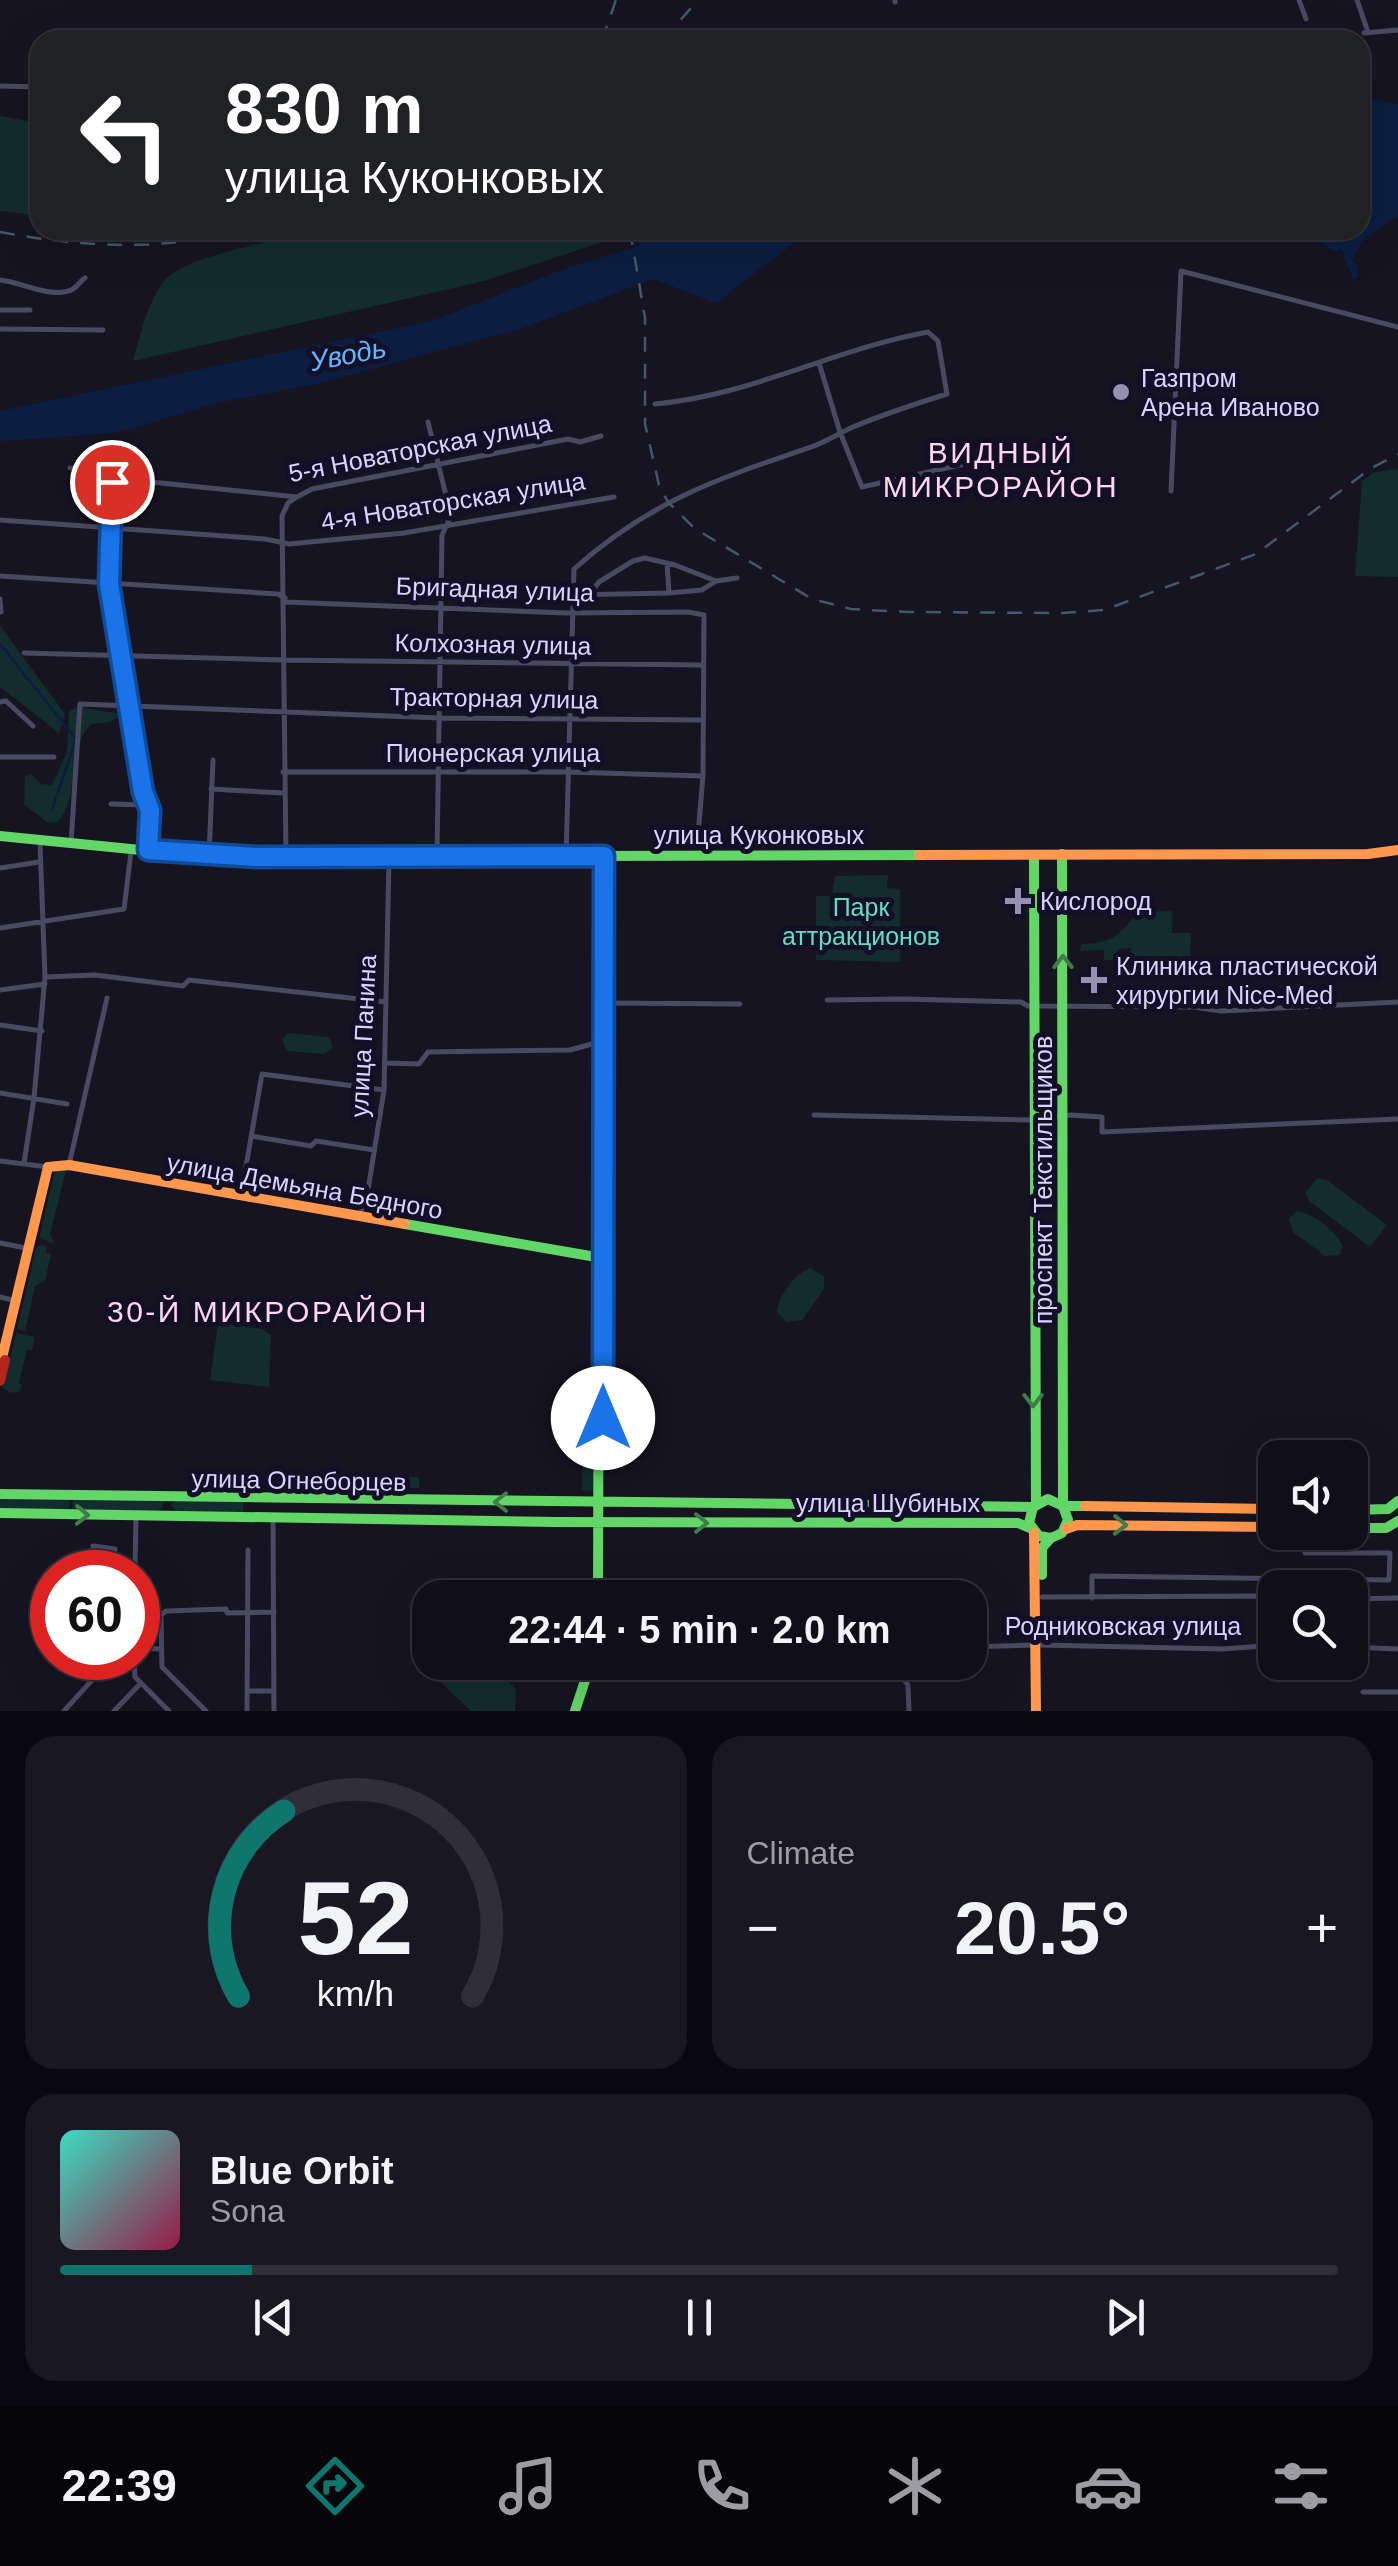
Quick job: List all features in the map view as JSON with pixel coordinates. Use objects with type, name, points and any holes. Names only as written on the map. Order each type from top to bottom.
[{"type":"main road","name":"улица Куконковых","points":[[0,838],[286,859]]},
{"type":"main road","name":"улица Куконковых","points":[[0,838],[237,859],[1398,852]]},
{"type":"main road","name":"проспект Текстильщиков","points":[[1034,1505],[1034,872],[1050,857]]},
{"type":"main road","name":"проспект Текстильщиков","points":[[1050,857],[1063,1006],[1064,1506]]},
{"type":"main road","name":"улица Куконковых","points":[[389,858],[566,858]]},
{"type":"main road","points":[[600,1580],[602,858]]},
{"type":"main road","name":"улица Демьяна Бедного","points":[[50,1167],[68,1165],[601,1257]]},
{"type":"main road","points":[[0,1366],[50,1167]]},
{"type":"main road","points":[[0,1378],[17,1301]]},
{"type":"main road","name":"улица Огнеборцев","points":[[0,1494],[601,1504]]},
{"type":"main road","points":[[164,1498],[164,1516]]},
{"type":"main road","points":[[276,1518],[278,1499]]},
{"type":"main road","points":[[340,1519],[341,1500]]},
{"type":"main road","points":[[1038,1711],[1036,1545],[1029,1520],[1034,1505],[1052,1500],[1064,1506],[1258,1509]]},
{"type":"main road","name":"улица Шубиных","points":[[601,1504],[1034,1505]]},
{"type":"main road","points":[[741,1504],[741,1523]]},
{"type":"main road","points":[[1368,1508],[1395,1504]]},
{"type":"main road","points":[[1064,1506],[1068,1517],[1064,1530]]},
{"type":"main road","name":"улица Огнеборцев","points":[[0,1514],[601,1522]]},
{"type":"main road","points":[[1368,1528],[1386,1528],[1398,1521]]},
{"type":"main road","name":"улица Шубиных","points":[[601,1522],[1018,1522],[1028,1524],[1032,1530]]},
{"type":"main road","points":[[1038,1645],[1042,1548],[1064,1530],[1077,1524],[1258,1527]]},
{"type":"main road","points":[[1032,1530],[1044,1538],[1053,1538]]},
{"type":"main road","points":[[577,1711],[587,1680]]},
{"type":"street","points":[[1299,0],[1306,20]]},
{"type":"street","points":[[1357,0],[1365,30]]},
{"type":"street","points":[[1370,32],[1398,30]]},
{"type":"street","points":[[0,86],[30,88]]},
{"type":"street","points":[[1171,491],[1181,271],[1398,328]]},
{"type":"street","points":[[0,280],[19,282],[48,294],[74,289],[85,278]]},
{"type":"street","points":[[0,310],[30,310]]},
{"type":"street","points":[[0,328],[103,330]]},
{"type":"street","points":[[566,858],[574,569],[618,532],[668,502],[840,432],[947,394],[938,341],[928,332],[876,342],[705,397],[654,404]]},
{"type":"street","points":[[820,362],[840,432],[862,487],[964,464]]},
{"type":"street","points":[[428,422],[452,516],[442,535],[436,857]]},
{"type":"street","name":"5-я Новаторская улица","points":[[70,468],[93,472],[112,482],[122,479],[297,498],[312,490],[438,464],[602,436]]},
{"type":"street","points":[[112,482],[109,584],[150,810],[148,850]]},
{"type":"street","name":"4-я Новаторская улица","points":[[0,520],[284,543],[346,540],[450,526],[614,497]]},
{"type":"street","points":[[286,859],[283,511],[297,498]]},
{"type":"street","points":[[589,594],[633,561],[646,558],[716,582]]},
{"type":"street","points":[[667,563],[669,593]]},
{"type":"street","name":"Бригадная улица","points":[[0,576],[278,594],[285,600],[571,613],[688,612],[704,615],[702,665]]},
{"type":"street","points":[[572,595],[702,590],[716,582],[737,578]]},
{"type":"street","points":[[0,599],[1,612]]},
{"type":"street","name":"Колхозная улица","points":[[24,653],[702,665]]},
{"type":"street","points":[[698,835],[702,665]]},
{"type":"street","points":[[0,702],[6,702],[32,726]]},
{"type":"street","name":"Тракторная улица","points":[[71,843],[80,704],[440,718],[702,720]]},
{"type":"street","points":[[0,757],[54,757]]},
{"type":"street","points":[[210,856],[213,760]]},
{"type":"street","name":"Пионерская улица","points":[[283,772],[702,776]]},
{"type":"street","points":[[212,789],[284,793]]},
{"type":"street","points":[[110,804],[146,804]]},
{"type":"street","points":[[24,1164],[45,981],[40,844]]},
{"type":"street","points":[[0,928],[124,909],[130,852]]},
{"type":"street","name":"улица Панина","points":[[360,1215],[384,1090],[389,858]]},
{"type":"street","points":[[0,868],[39,862]]},
{"type":"street","points":[[0,990],[95,974],[183,986],[189,980],[386,1002]]},
{"type":"street","points":[[68,1165],[107,998]]},
{"type":"street","points":[[827,1000],[904,998],[1021,1002],[1034,1006],[1132,1005],[1258,1011],[1398,1002]]},
{"type":"street","points":[[602,1004],[740,1004]]},
{"type":"street","points":[[0,1025],[42,1031]]},
{"type":"street","points":[[386,1063],[418,1064],[428,1052],[570,1050],[602,1042]]},
{"type":"street","points":[[241,1194],[262,1074],[384,1090]]},
{"type":"street","points":[[0,1092],[68,1104]]},
{"type":"street","points":[[814,1115],[1034,1119],[1102,1116],[1102,1132],[1222,1130],[1236,1125],[1326,1125],[1398,1119]]},
{"type":"street","points":[[251,1136],[311,1146],[316,1142],[374,1150]]},
{"type":"street","name":"улица Демьяна Бедного","points":[[0,1161],[50,1167]]},
{"type":"street","points":[[0,1243],[30,1249]]},
{"type":"street","points":[[0,1298],[17,1301]]},
{"type":"street","points":[[135,1550],[136,1516]]},
{"type":"street","points":[[274,1711],[276,1518]]},
{"type":"street","points":[[93,1546],[115,1550]]},
{"type":"street","points":[[247,1711],[248,1550]]},
{"type":"street","points":[[1092,1598],[1092,1576],[1389,1580],[1390,1553],[1305,1550]]},
{"type":"street","points":[[1042,1597],[1258,1596]]},
{"type":"street","points":[[1368,1599],[1398,1598]]},
{"type":"street","points":[[206,1711],[162,1667],[161,1615],[166,1611],[226,1609],[227,1613],[274,1612]]},
{"type":"street","name":"Родниковская улица","points":[[987,1646],[1258,1646]]},
{"type":"street","points":[[1368,1648],[1398,1649]]},
{"type":"street","points":[[64,1711],[92,1680]]},
{"type":"street","points":[[138,1680],[169,1711]]},
{"type":"street","points":[[904,1680],[908,1685],[908,1711]]},
{"type":"street","points":[[114,1711],[141,1684]]},
{"type":"street","points":[[248,1691],[274,1691]]},
{"type":"street","points":[[1363,1692],[1398,1692]]},
{"type":"green space","points":[[0,116],[30,121],[30,215],[0,211]]},
{"type":"green space","points":[[276,240],[609,240],[484,281],[133,361],[145,320],[163,282],[191,264]]},
{"type":"green space","points":[[1398,470],[1398,577],[1355,576],[1362,481],[1373,473]]},
{"type":"green space","points":[[0,626],[65,714],[59,733],[0,687]]},
{"type":"green space","points":[[77,707],[122,714],[110,722],[91,724],[83,735],[69,801],[57,823],[47,822],[24,804],[25,776],[31,774],[41,784],[52,785],[67,752],[69,712]]},
{"type":"green space","name":"Парк аттракционов","points":[[888,875],[887,888],[900,889],[900,962],[816,960],[816,896],[832,896],[835,876]]},
{"type":"green space","points":[[1172,911],[1172,933],[1191,933],[1190,967],[1132,964],[1131,948],[1118,949],[1116,960],[1104,960],[1104,950],[1080,951],[1081,944],[1114,937],[1137,912]]},
{"type":"green space","points":[[288,1033],[329,1037],[333,1048],[324,1054],[287,1051],[282,1040]]},
{"type":"green space","points":[[67,1167],[50,1235],[54,1244],[39,1238],[54,1174],[58,1168]]},
{"type":"green space","points":[[1317,1178],[1327,1180],[1387,1225],[1370,1247],[1309,1201],[1305,1193]]},
{"type":"green space","points":[[1296,1211],[1330,1229],[1343,1247],[1339,1255],[1325,1256],[1293,1232],[1289,1219]]},
{"type":"green space","points":[[47,1246],[46,1253],[51,1254],[45,1281],[35,1286],[25,1331],[17,1329],[36,1248]]},
{"type":"green space","points":[[810,1268],[824,1276],[824,1289],[802,1320],[786,1322],[777,1312],[780,1300],[793,1280]]},
{"type":"green space","points":[[218,1323],[262,1329],[271,1335],[269,1387],[210,1380]]},
{"type":"green space","points":[[16,1333],[35,1337],[32,1350],[27,1350],[20,1392],[11,1393],[3,1388]]},
{"type":"green space","points":[[583,1426],[596,1427],[595,1491],[582,1490]]},
{"type":"green space","points":[[419,1477],[419,1488],[346,1488],[347,1478]]},
{"type":"green space","points":[[0,1496],[69,1498],[69,1510],[0,1509]]},
{"type":"green space","points":[[73,1498],[164,1503],[159,1512],[72,1510]]},
{"type":"green space","points":[[175,1499],[244,1499],[243,1513],[176,1511],[171,1505]]},
{"type":"green space","points":[[507,1680],[516,1690],[515,1711],[471,1711],[442,1682]]},
{"type":"water","points":[[1370,99],[1398,104],[1398,216],[1370,234]]},
{"type":"water","name":"Уводь","points":[[640,240],[798,240],[716,303],[653,279],[523,328],[316,384],[222,402],[115,433],[0,441],[0,411],[432,321],[564,269],[639,246]]},
{"type":"water","points":[[1316,240],[1363,240],[1352,260],[1358,278],[1353,280],[1341,248],[1336,252]]},
{"type":"waterway","points":[[0,644],[76,739],[52,810]]},
{"type":"railway","points":[[606,30],[616,0]]},
{"type":"railway","points":[[672,30],[698,0]]},
{"type":"railway","points":[[0,232],[30,237]]},
{"type":"railway","points":[[52,240],[118,245],[190,240]]},
{"type":"railway","points":[[632,240],[645,318],[645,424],[659,485],[668,502],[694,528],[812,599],[851,609],[907,612],[1104,610],[1256,554],[1370,469],[1398,454]]},
{"type":"traffic: fast","points":[[0,836],[191,855],[256,857],[919,855]]},
{"type":"traffic: fast","points":[[1062,854],[1063,1506],[1068,1520],[1062,1533],[1051,1538],[1039,1536],[1029,1523],[1033,1507],[1048,1499],[1063,1506],[1085,1506]]},
{"type":"traffic: fast","points":[[598,1580],[600,856]]},
{"type":"traffic: fast","points":[[1034,858],[1036,1504]]},
{"type":"traffic: fast","points":[[405,1224],[602,1258]]},
{"type":"traffic: fast","points":[[0,1494],[1033,1507]]},
{"type":"traffic: fast","points":[[1368,1510],[1388,1509],[1398,1501]]},
{"type":"traffic: fast","points":[[0,1513],[555,1522],[1018,1523],[1032,1529]]},
{"type":"traffic: fast","points":[[1368,1528],[1386,1528],[1398,1521]]},
{"type":"traffic: fast","points":[[1042,1575],[1042,1548],[1050,1539]]},
{"type":"traffic: fast","points":[[575,1711],[585,1680]]},
{"type":"traffic: slow","points":[[919,855],[1368,854],[1398,850]]},
{"type":"traffic: slow","points":[[0,1366],[48,1167],[69,1165],[405,1224]]},
{"type":"traffic: slow","points":[[1085,1506],[1258,1509]]},
{"type":"traffic: slow","points":[[1066,1529],[1077,1525],[1258,1527]]},
{"type":"traffic: slow","points":[[1034,1533],[1036,1711]]},
{"type":"traffic: jam","points":[[0,1381],[5,1360]]},
{"type":"place","name":"Газпром Арена Иваново","points":[[1121,392]]},
{"type":"place","name":"Кислород","points":[[1018,901]]},
{"type":"place","name":"Клиника пластической хирургии Nice-Med","points":[[1094,980]]},
{"type":"district","name":"ВИДНЫЙ МИКРОРАЙОН","points":[[1001,470]]},
{"type":"district","name":"30-Й МИКРОРАЙОН","points":[[268,1312]]},
{"type":"route","points":[[112,482],[109,584],[143,792],[150,810],[148,850],[256,857],[604,856],[603,1418]]}]
